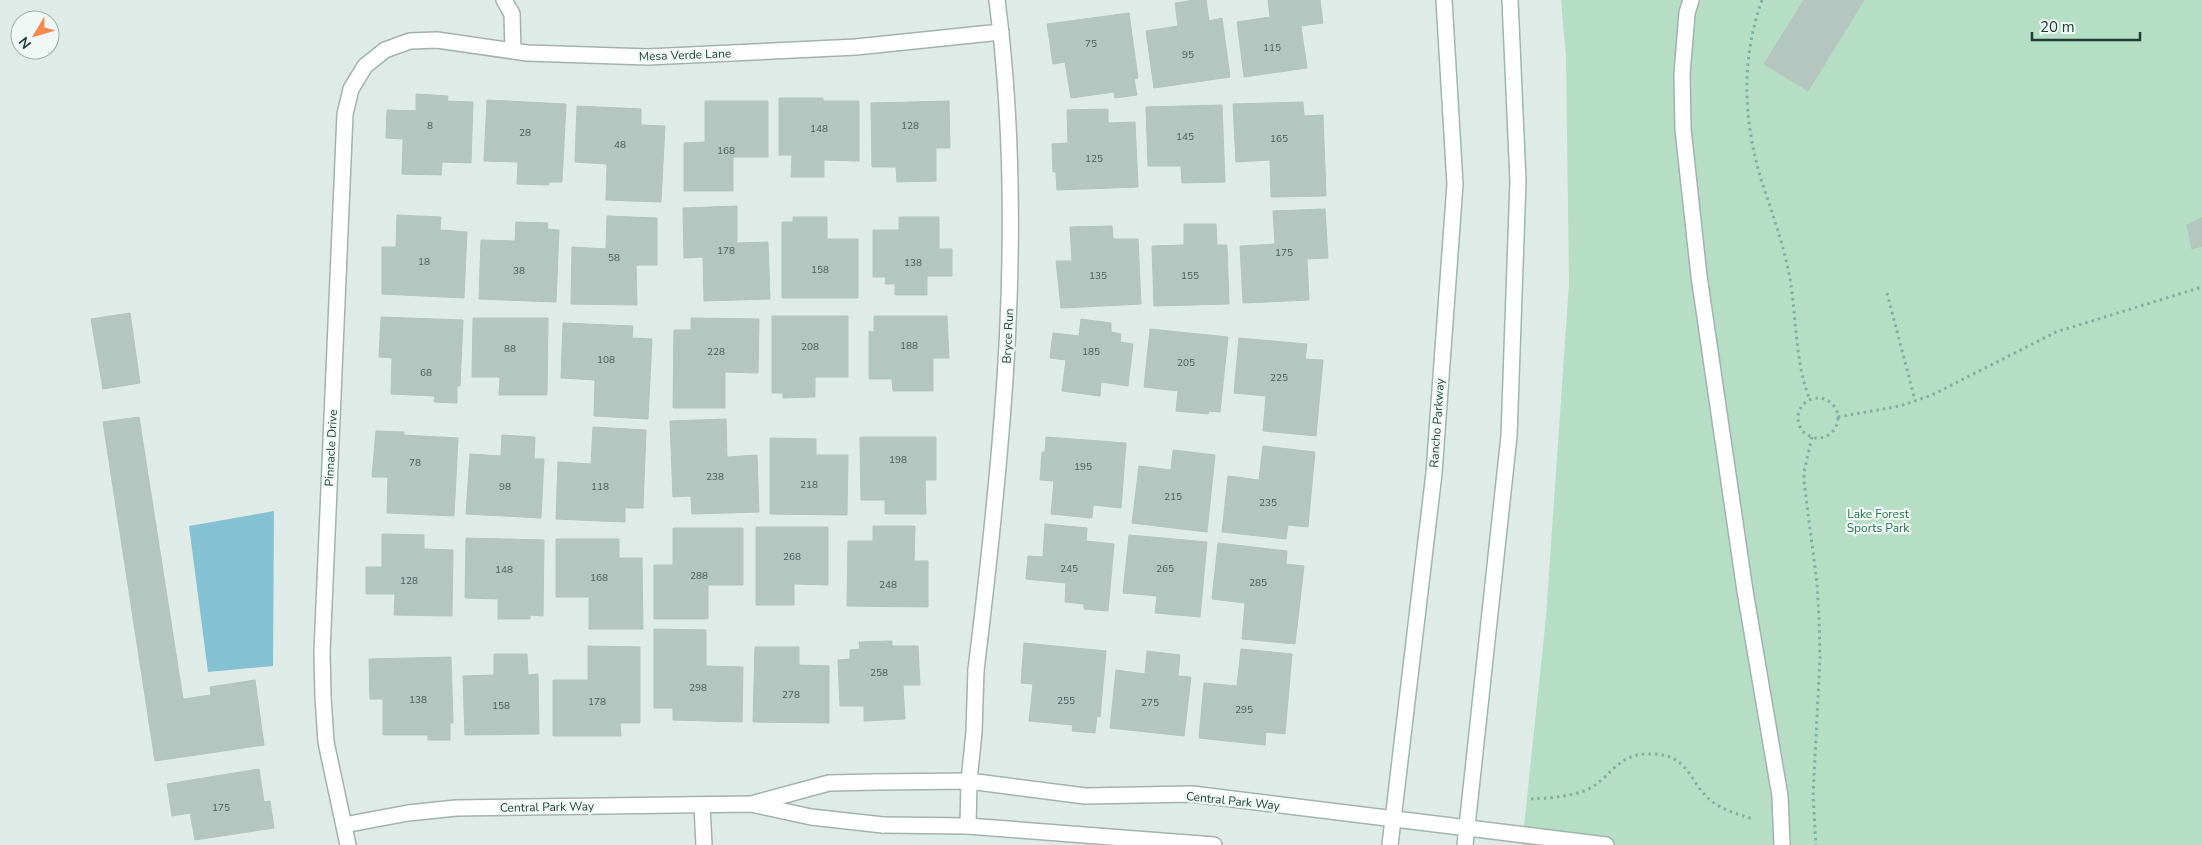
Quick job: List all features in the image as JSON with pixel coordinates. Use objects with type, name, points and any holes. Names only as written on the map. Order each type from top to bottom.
[{"type":"street","points":[[504,0],[512,14],[513,51]]},
{"type":"street","name":"Bryce Run","points":[[969,781],[974,732],[976,670],[1008,347],[1010,279],[1007,117],[997,0]]},
{"type":"street","name":"Rancho Parkway","points":[[1390,845],[1434,474],[1455,184],[1444,0]]},
{"type":"street","points":[[1466,845],[1509,436],[1518,181],[1510,0]]},
{"type":"street","points":[[1691,0],[1687,14],[1683,66],[1683,102],[1698,267],[1745,591],[1780,796],[1782,845]]},
{"type":"street","name":"Mesa Verde Lane","points":[[374,57],[398,44],[423,39],[513,51],[590,56],[658,56],[856,47],[1001,32]]},
{"type":"street","name":"Pinnacle Drive","points":[[348,845],[326,742],[323,697],[324,620],[346,114],[351,88],[365,66],[374,57]]},
{"type":"street","points":[[968,826],[969,781]]},
{"type":"street","name":"Central Park Way","points":[[344,826],[408,813],[456,808],[751,804],[829,783],[969,781],[1085,796],[1192,794],[1606,845]]},
{"type":"street","name":"Central Park Way","points":[[751,804],[811,817],[883,825],[968,826],[1214,845]]},
{"type":"street","points":[[702,806],[704,845]]},
{"type":"path","points":[[1762,0],[1754,20],[1747,60],[1746,113],[1761,177],[1783,242],[1792,288],[1801,375],[1810,400]]},
{"type":"path","points":[[1838,417],[1900,406],[1952,387],[2056,332],[2202,287]]},
{"type":"path","points":[[1887,293],[1915,400]]},
{"type":"path","points":[[1820,398],[1832,404],[1838,417],[1837,424],[1830,434],[1818,438],[1812,437],[1802,430],[1798,418],[1802,405],[1810,400],[1820,398]]},
{"type":"path","points":[[1812,437],[1804,472],[1804,482],[1817,583],[1819,617],[1820,658],[1813,796],[1816,845]]},
{"type":"path","points":[[1531,799],[1553,797],[1586,790],[1621,760],[1644,754],[1656,754],[1669,757],[1678,762],[1692,775],[1705,796],[1717,805],[1731,812],[1753,818]]},
{"type":"green space","name":"Lake Forest Sports Park","points":[[1561,0],[2202,0],[2202,845],[1522,845],[1546,617],[1569,284],[1566,57]]},
{"type":"water","points":[[274,511],[273,666],[208,672],[189,526]]},
{"type":"building","points":[[1206,0],[1209,21],[1222,18],[1230,77],[1154,88],[1146,31],[1178,26],[1175,3]]},
{"type":"building","points":[[1268,0],[1320,0],[1323,23],[1301,26],[1307,68],[1244,77],[1237,22],[1270,17]]},
{"type":"building","points":[[1804,0],[1864,0],[1808,91],[1764,64]]},
{"type":"building","points":[[1129,13],[1138,78],[1134,79],[1137,95],[1115,98],[1114,92],[1071,98],[1065,62],[1053,64],[1047,24]]},
{"type":"building","points":[[416,94],[448,96],[447,101],[473,102],[471,163],[442,162],[441,175],[402,174],[403,139],[386,138],[387,110],[416,111]]},
{"type":"building","points":[[779,98],[823,98],[823,101],[859,101],[859,161],[824,160],[824,177],[791,177],[792,155],[779,155]]},
{"type":"building","points":[[487,100],[566,104],[562,182],[549,182],[549,185],[517,184],[518,162],[484,161]]},
{"type":"building","points":[[705,101],[768,101],[768,157],[733,157],[733,191],[684,191],[684,143],[705,142]]},
{"type":"building","points":[[949,101],[950,148],[936,148],[936,181],[897,182],[896,167],[872,167],[871,103]]},
{"type":"building","points":[[1303,102],[1304,116],[1323,115],[1326,196],[1271,197],[1270,160],[1236,162],[1233,104]]},
{"type":"building","points":[[1222,105],[1225,182],[1182,183],[1181,166],[1148,166],[1146,107]]},
{"type":"building","points":[[577,106],[641,109],[641,125],[665,126],[661,202],[606,200],[607,164],[575,162]]},
{"type":"building","points":[[1108,109],[1108,123],[1135,122],[1138,187],[1057,190],[1056,172],[1053,172],[1052,144],[1068,143],[1067,110]]},
{"type":"building","points":[[737,206],[737,243],[768,242],[770,299],[704,301],[703,257],[684,258],[683,208]]},
{"type":"building","points":[[1325,209],[1328,258],[1307,259],[1309,300],[1243,303],[1240,246],[1275,244],[1273,211]]},
{"type":"building","points":[[397,215],[441,217],[440,230],[467,232],[464,298],[382,294],[382,247],[396,247]]},
{"type":"building","points":[[607,216],[657,218],[657,265],[636,265],[637,305],[571,304],[572,247],[606,249]]},
{"type":"building","points":[[793,217],[827,217],[827,239],[858,239],[858,298],[782,298],[782,222],[793,222]]},
{"type":"building","points":[[899,217],[939,217],[939,249],[952,249],[952,276],[927,276],[927,295],[895,295],[895,284],[885,284],[886,277],[873,277],[873,230],[899,230]]},
{"type":"building","points":[[2202,218],[2202,246],[2192,249],[2187,225]]},
{"type":"building","points":[[516,222],[548,223],[547,229],[559,230],[556,302],[479,299],[481,240],[515,241]]},
{"type":"building","points":[[1184,224],[1216,224],[1217,245],[1227,245],[1229,304],[1154,306],[1152,246],[1184,245]]},
{"type":"building","points":[[1112,226],[1113,239],[1138,239],[1141,304],[1061,308],[1056,261],[1072,261],[1070,227]]},
{"type":"building","points":[[130,313],[140,383],[103,389],[91,319]]},
{"type":"building","points":[[772,316],[848,316],[848,377],[815,377],[815,397],[783,398],[783,393],[772,393]]},
{"type":"building","points":[[874,316],[947,316],[949,358],[933,358],[933,391],[893,391],[892,379],[869,379],[869,331],[874,332]]},
{"type":"building","points":[[381,317],[463,320],[460,386],[457,386],[457,403],[434,402],[435,396],[391,394],[392,358],[379,357]]},
{"type":"building","points":[[473,318],[548,318],[547,395],[499,395],[500,377],[472,377]]},
{"type":"building","points":[[691,318],[759,319],[758,373],[725,372],[725,408],[673,408],[674,330],[691,330]]},
{"type":"building","points":[[1081,319],[1111,323],[1111,332],[1121,334],[1120,342],[1133,344],[1128,386],[1101,382],[1100,396],[1062,391],[1066,360],[1050,358],[1053,333],[1079,336]]},
{"type":"building","points":[[563,323],[633,326],[632,338],[652,339],[648,419],[594,416],[595,380],[561,378]]},
{"type":"building","points":[[1150,329],[1228,337],[1220,412],[1209,411],[1208,414],[1176,411],[1178,391],[1144,387]]},
{"type":"building","points":[[1239,338],[1307,344],[1305,359],[1323,360],[1316,436],[1263,431],[1266,396],[1234,393]]},
{"type":"building","points":[[139,417],[183,699],[211,695],[210,687],[255,680],[264,745],[155,761],[103,422]]},
{"type":"building","points":[[726,419],[727,457],[757,455],[759,512],[692,514],[691,496],[673,497],[670,421]]},
{"type":"building","points":[[593,427],[646,430],[643,508],[625,508],[625,522],[556,519],[558,462],[591,464]]},
{"type":"building","points":[[376,431],[404,432],[403,435],[458,438],[454,516],[387,513],[388,477],[372,477]]},
{"type":"building","points":[[502,435],[535,437],[534,459],[544,459],[541,518],[466,514],[470,454],[501,456]]},
{"type":"building","points":[[860,437],[936,437],[936,480],[925,480],[926,514],[885,514],[885,500],[861,500]]},
{"type":"building","points":[[1046,437],[1126,443],[1121,508],[1093,505],[1092,518],[1051,514],[1054,481],[1040,480],[1042,452],[1045,452]]},
{"type":"building","points":[[770,438],[816,439],[816,455],[848,455],[847,515],[770,514]]},
{"type":"building","points":[[1263,446],[1315,452],[1308,527],[1288,525],[1286,539],[1222,532],[1228,476],[1259,480]]},
{"type":"building","points":[[1173,450],[1215,455],[1207,532],[1132,523],[1139,466],[1171,470]]},
{"type":"building","points":[[1045,524],[1087,528],[1086,541],[1114,544],[1108,611],[1084,609],[1084,604],[1065,602],[1066,583],[1026,579],[1028,556],[1043,557]]},
{"type":"building","points":[[873,526],[915,526],[914,561],[928,561],[928,607],[847,606],[848,541],[873,541]]},
{"type":"building","points":[[756,527],[828,527],[828,585],[794,584],[794,605],[756,605]]},
{"type":"building","points":[[673,528],[743,528],[743,585],[708,585],[708,619],[654,619],[654,565],[673,565]]},
{"type":"building","points":[[382,534],[424,535],[424,549],[453,550],[452,616],[394,615],[395,594],[366,594],[366,567],[382,567]]},
{"type":"building","points":[[1129,535],[1207,542],[1200,617],[1155,613],[1157,596],[1123,593]]},
{"type":"building","points":[[466,538],[544,540],[543,616],[530,615],[530,619],[498,619],[498,599],[465,598]]},
{"type":"building","points":[[556,539],[619,539],[619,558],[642,558],[643,629],[589,629],[589,597],[556,597]]},
{"type":"building","points":[[1218,543],[1287,551],[1286,564],[1304,566],[1295,644],[1242,639],[1245,603],[1212,599]]},
{"type":"building","points":[[654,629],[706,630],[706,666],[743,667],[742,722],[673,720],[673,708],[654,708]]},
{"type":"building","points":[[892,641],[892,646],[918,646],[920,685],[903,685],[905,719],[864,721],[864,706],[840,706],[838,660],[850,659],[850,650],[860,649],[859,642]]},
{"type":"building","points":[[1024,643],[1106,651],[1100,717],[1097,716],[1095,733],[1072,731],[1073,725],[1029,721],[1033,684],[1021,683]]},
{"type":"building","points":[[588,646],[640,647],[640,723],[620,723],[621,736],[553,736],[553,680],[588,680]]},
{"type":"building","points":[[755,647],[799,647],[799,665],[829,666],[829,723],[753,722]]},
{"type":"building","points":[[1241,649],[1292,654],[1285,734],[1266,732],[1265,745],[1199,738],[1204,683],[1237,686]]},
{"type":"building","points":[[1147,651],[1180,655],[1178,676],[1191,677],[1184,736],[1110,728],[1116,670],[1145,674]]},
{"type":"building","points":[[494,654],[527,654],[528,675],[538,674],[539,734],[465,735],[463,676],[494,675]]},
{"type":"building","points":[[451,657],[453,723],[450,723],[450,740],[428,740],[428,735],[383,735],[383,699],[370,699],[369,659]]},
{"type":"building","points":[[259,769],[264,802],[270,801],[274,828],[195,840],[190,813],[172,816],[167,784]]}]
